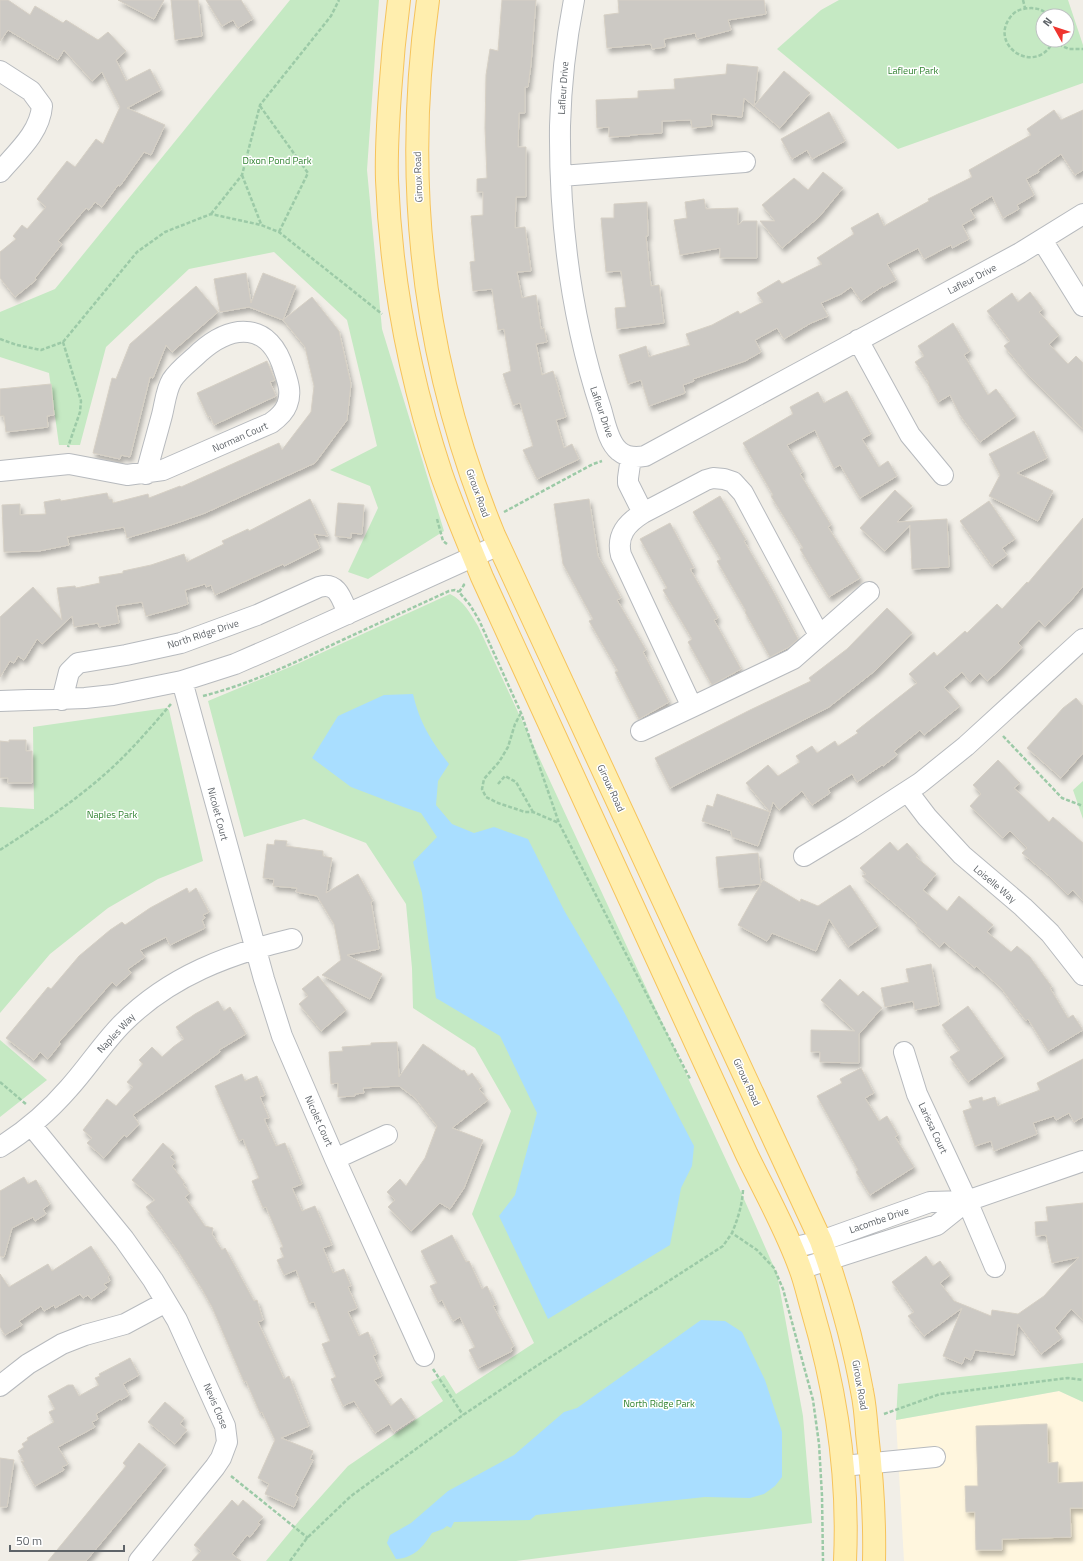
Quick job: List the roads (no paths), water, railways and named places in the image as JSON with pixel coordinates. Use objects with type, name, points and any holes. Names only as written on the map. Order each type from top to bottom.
[{"type":"main road","points":[[399,0],[389,110],[387,179],[390,230],[396,284],[416,387],[429,434],[456,514],[474,556],[747,1155],[792,1248],[800,1269],[818,1329],[831,1382],[843,1466],[846,1533],[845,1561]]},
{"type":"main road","name":"Giroux Road","points":[[428,0],[422,44],[418,101],[416,163],[420,226],[426,284],[434,337],[457,432],[476,492],[499,545],[828,1261],[858,1369],[863,1393],[871,1463],[875,1528],[874,1561]]},
{"type":"street","name":"Lafleur Drive","points":[[574,0],[562,93],[560,176],[563,226],[568,268],[589,370],[612,442],[626,455],[632,457],[645,456],[1042,240],[1083,214]]},
{"type":"street","points":[[0,71],[31,91],[42,106],[40,118],[36,127],[0,172]]},
{"type":"street","points":[[560,176],[745,162]]},
{"type":"street","points":[[1042,240],[1083,306]]},
{"type":"street","name":"Norman Court","points":[[0,471],[69,464],[127,476],[146,474],[163,470],[271,423],[278,418],[287,406],[289,398],[289,384],[279,355],[275,348],[267,340],[249,332],[225,335],[207,346],[178,372],[168,388],[146,474]]},
{"type":"street","points":[[858,340],[910,435],[943,475]]},
{"type":"street","points":[[632,457],[628,483],[643,513]]},
{"type":"street","points":[[692,706],[621,555],[620,542],[624,530],[633,519],[643,513],[706,480],[718,478],[732,482],[743,493],[819,635]]},
{"type":"street","points":[[0,701],[62,700],[113,694],[182,681],[235,664],[499,545]]},
{"type":"street","name":"North Ridge Drive","points":[[62,700],[69,672],[78,663],[126,655],[181,643],[257,616],[325,585],[334,587],[338,590],[348,614]]},
{"type":"street","points":[[641,731],[793,659],[869,592]]},
{"type":"street","points":[[804,856],[908,792],[966,746],[1083,639]]},
{"type":"street","name":"Nicolet Court","points":[[182,681],[255,948],[282,1036],[335,1159],[424,1356]]},
{"type":"street","name":"Loiselle Way","points":[[908,792],[927,818],[962,855],[1027,911],[1050,933],[1083,975]]},
{"type":"street","points":[[255,948],[292,939]]},
{"type":"street","name":"Naples Way","points":[[0,1147],[31,1125],[59,1099],[106,1041],[141,1007],[163,991],[199,970],[226,958],[255,948]]},
{"type":"street","name":"Larissa Court","points":[[904,1052],[918,1094],[967,1201]]},
{"type":"street","name":"Nevis Close","points":[[31,1125],[124,1239],[166,1302],[184,1334],[222,1417],[227,1434],[227,1442],[221,1458],[138,1561]]},
{"type":"street","name":"Nicolet Court","points":[[335,1159],[387,1135]]},
{"type":"street","name":"Lacombe Drive","points":[[792,1248],[820,1241],[930,1202],[967,1201],[1083,1161]]},
{"type":"street","points":[[967,1201],[995,1266]]},
{"type":"street","name":"Lacombe Drive","points":[[800,1269],[937,1224],[967,1201]]},
{"type":"street","points":[[0,1386],[28,1364],[62,1344],[85,1335],[125,1324],[166,1302]]},
{"type":"street","points":[[843,1466],[935,1458]]},
{"type":"water","points":[[413,694],[419,714],[427,731],[449,764],[438,781],[436,805],[452,824],[474,833],[494,827],[528,839],[565,912],[622,1008],[694,1146],[692,1166],[681,1188],[670,1245],[548,1319],[499,1216],[515,1195],[537,1113],[500,1036],[436,998],[422,893],[413,862],[437,837],[421,813],[351,787],[312,758],[338,716],[384,695]]},
{"type":"water","points":[[701,1320],[725,1321],[742,1332],[765,1380],[782,1432],[782,1477],[775,1486],[764,1494],[750,1498],[705,1497],[536,1515],[530,1520],[454,1522],[451,1528],[447,1526],[432,1533],[425,1543],[413,1554],[396,1559],[387,1543],[390,1535],[411,1523],[448,1491],[514,1455],[564,1412],[577,1408]]},
{"type":"park label","name":"Lafleur Park","points":[[913,70]]},
{"type":"park label","name":"Dixon Pond Park","points":[[277,160]]},
{"type":"park label","name":"Naples Park","points":[[112,814]]},
{"type":"park label","name":"North Ridge Park","points":[[659,1403]]}]
